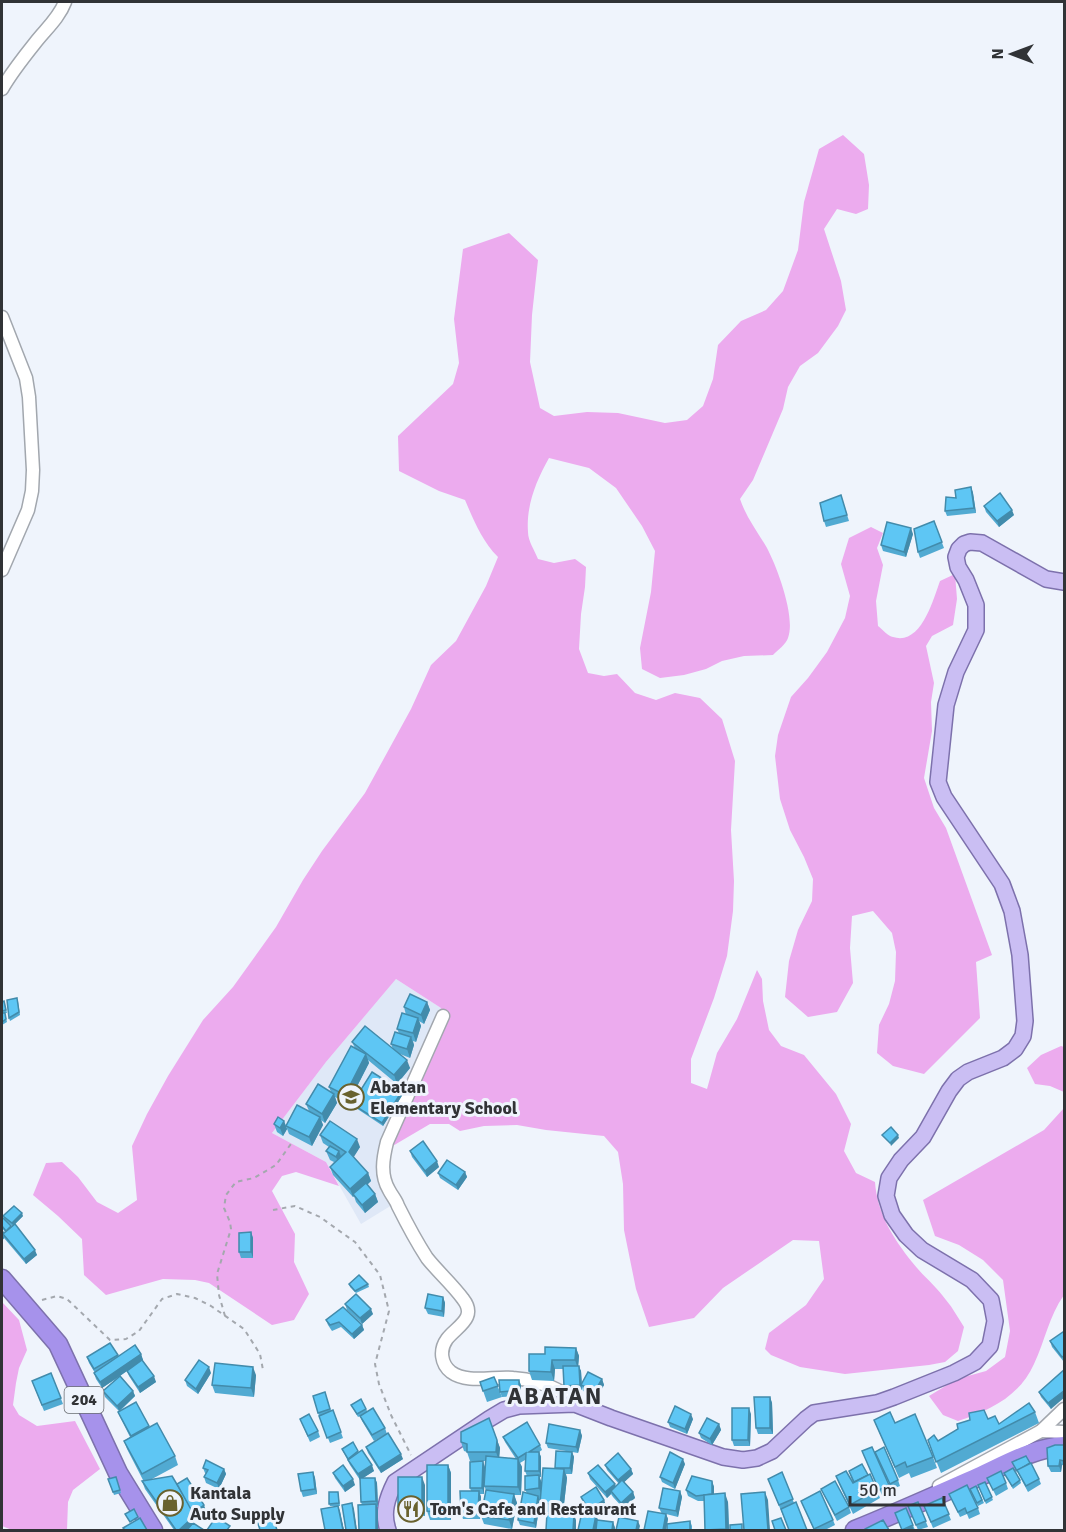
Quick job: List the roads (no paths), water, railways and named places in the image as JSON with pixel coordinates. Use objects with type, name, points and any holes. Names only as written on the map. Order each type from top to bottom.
[{"type":"highway","name":"204","points":[[2,1279],[58,1344],[118,1473],[153,1530]]},
{"type":"highway","points":[[855,1530],[1022,1456],[1041,1449],[1065,1446]]},
{"type":"main road","points":[[388,1530],[385,1506],[395,1482],[504,1410],[519,1406],[575,1404],[723,1458],[743,1460],[757,1458],[772,1451],[814,1413],[869,1405],[894,1397],[975,1362],[990,1346],[995,1321],[991,1300],[972,1280],[922,1250],[906,1235],[892,1215],[886,1196],[889,1178],[923,1137],[958,1079],[968,1072],[1003,1058],[1015,1049],[1023,1036],[1025,1021],[1020,955],[1012,911],[1002,884],[944,797],[938,782],[946,705],[956,672],[976,630],[976,605],[958,567],[956,557],[964,544],[982,543],[1046,579],[1065,582]]},
{"type":"street","points":[[2,89],[9,76],[54,20],[65,2]]},
{"type":"street","points":[[2,317],[26,378],[33,470],[28,510],[2,570]]},
{"type":"street","points":[[443,1016],[387,1142],[383,1173],[388,1190],[428,1259],[466,1302],[466,1320],[446,1340],[442,1350],[444,1365],[458,1376],[514,1378],[547,1385],[563,1392],[575,1404]]},
{"type":"street","points":[[918,1504],[930,1491],[1041,1431],[1065,1409]]},
{"type":"street","points":[[1041,1431],[1065,1432]]},
{"type":"place","name":"Abatan Elementary School","points":[[351,1097]]},
{"type":"place","name":"Kantala Auto Supply","points":[[170,1503]]},
{"type":"place","name":"Tom's Cafe and Restaurant","points":[[411,1509]]},
{"type":"district","name":"ABATAN","points":[[555,1396]]}]
